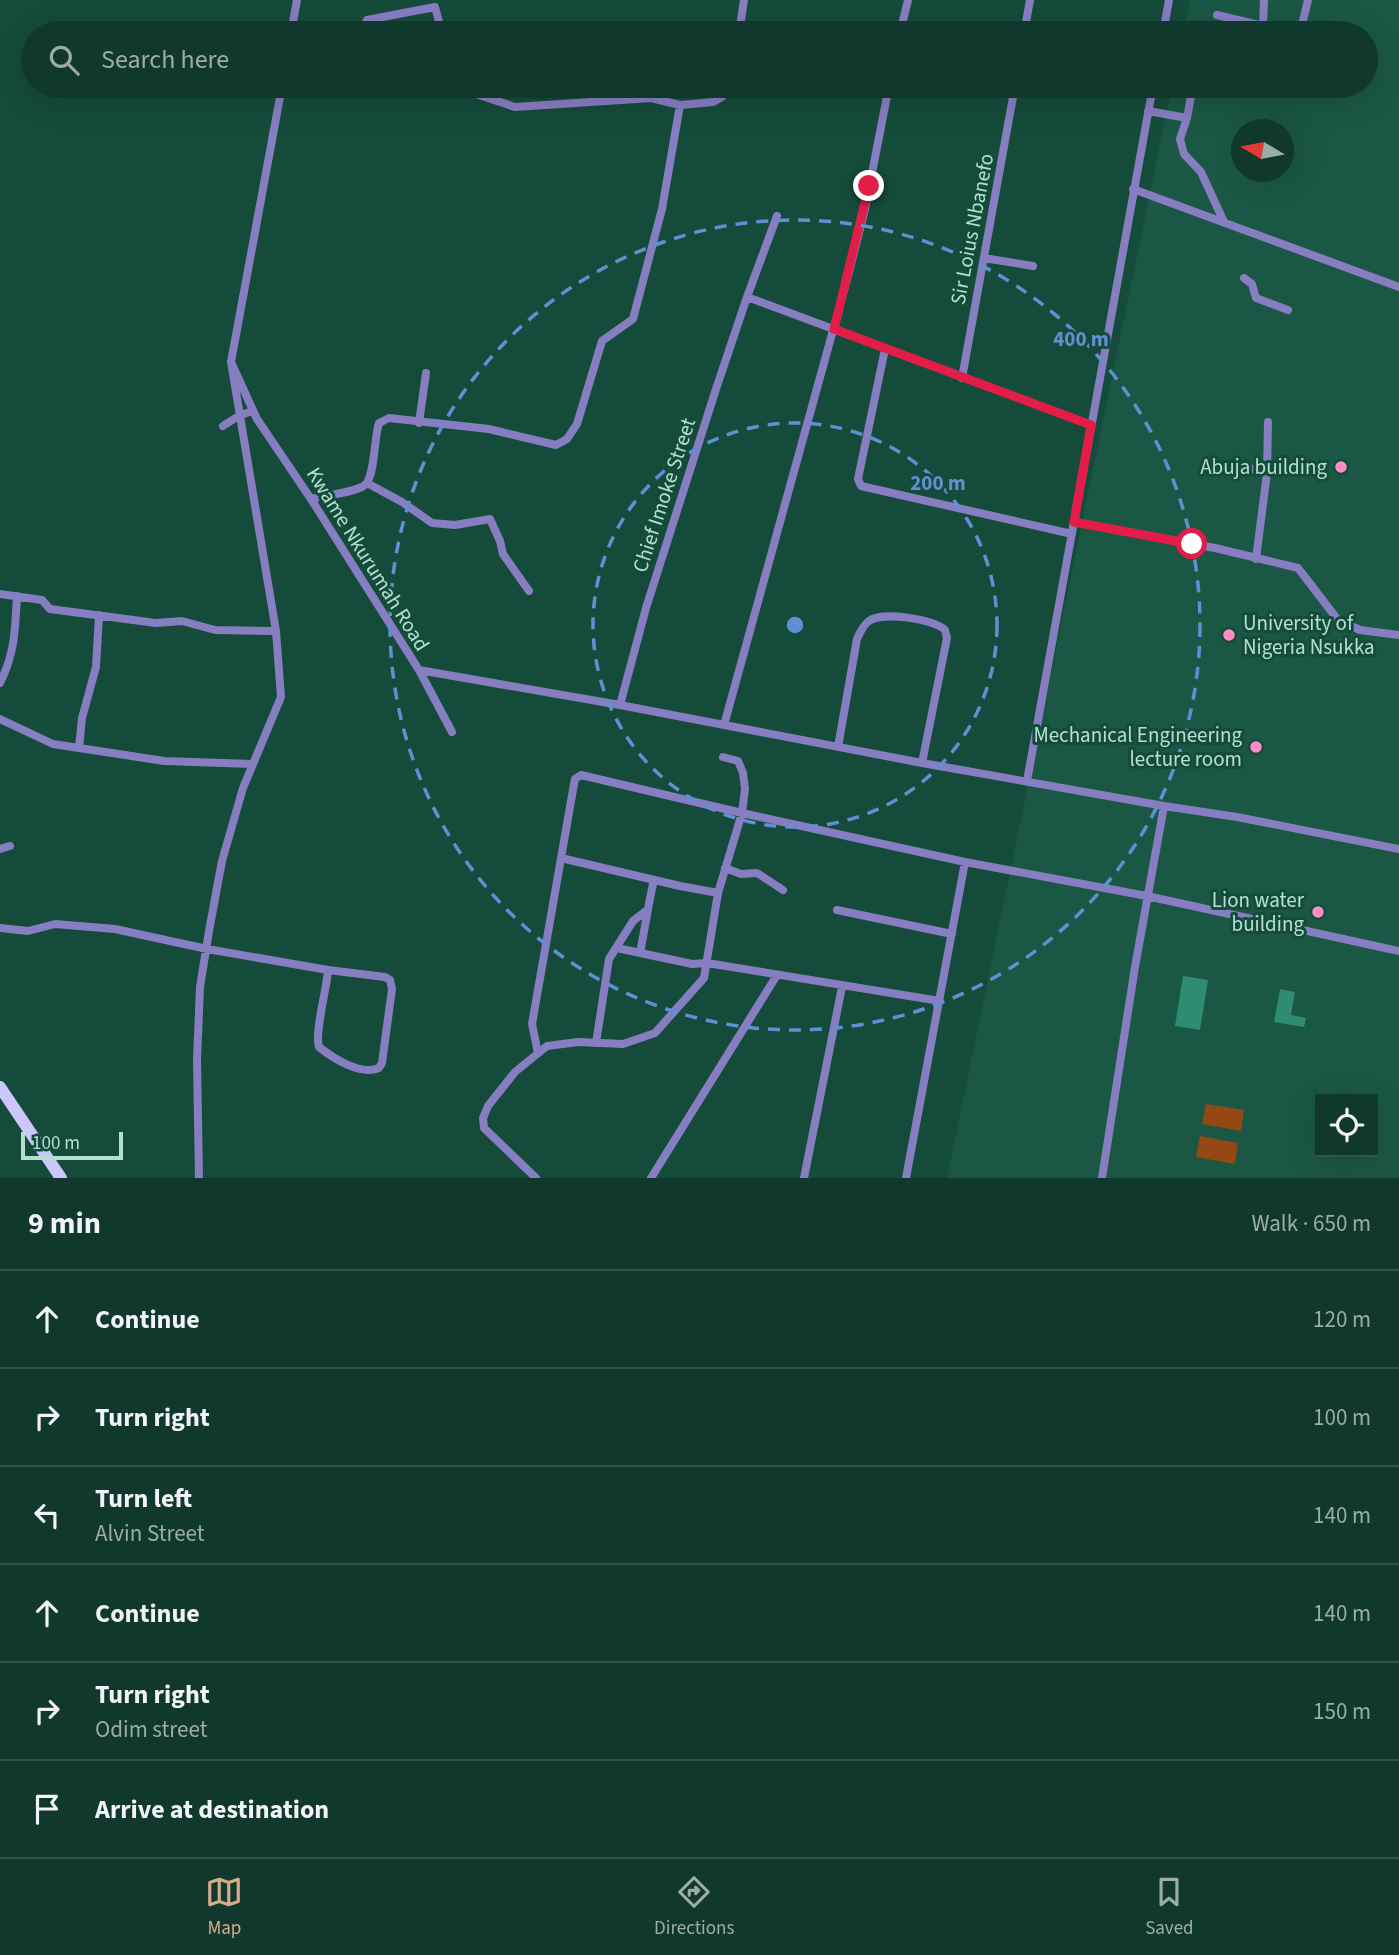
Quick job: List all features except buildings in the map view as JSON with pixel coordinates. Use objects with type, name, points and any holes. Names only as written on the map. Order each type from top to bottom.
[{"type":"main road","points":[[0,1087],[61,1178]]},
{"type":"street","points":[[293,21],[297,0]]},
{"type":"street","points":[[740,21],[744,0]]},
{"type":"street","points":[[903,21],[908,0]]},
{"type":"street","points":[[1026,21],[1030,0]]},
{"type":"street","points":[[1166,21],[1169,0]]},
{"type":"street","points":[[1263,21],[1264,0]]},
{"type":"street","points":[[1303,21],[1308,0]]},
{"type":"street","points":[[367,21],[435,7],[439,21]]},
{"type":"street","points":[[1217,15],[1242,21]]},
{"type":"street","points":[[199,1178],[200,987],[222,861],[252,764],[281,698],[276,631],[231,362],[280,98]]},
{"type":"street","points":[[488,98],[515,107],[651,98],[680,105],[713,102],[720,98]]},
{"type":"street","points":[[724,724],[834,329],[864,208],[887,98]]},
{"type":"street","name":"Sir Loius Nbanefo","points":[[962,378],[1013,98]]},
{"type":"street","points":[[1027,781],[1151,98]]},
{"type":"street","points":[[1191,98],[1180,139],[1184,153],[1201,172],[1224,222]]},
{"type":"street","points":[[311,499],[360,488],[367,483],[371,472],[375,434],[379,423],[389,418],[489,429],[556,445],[567,439],[576,424],[602,341],[634,319],[662,209],[680,105]]},
{"type":"street","points":[[1148,111],[1187,118]]},
{"type":"street","points":[[1133,188],[1399,288]]},
{"type":"street","name":"Chief Imoke Street","points":[[620,705],[646,608],[747,298],[777,216]]},
{"type":"street","points":[[984,258],[1033,266]]},
{"type":"street","points":[[1244,278],[1252,284],[1256,298],[1288,310]]},
{"type":"street","points":[[747,298],[1091,425]]},
{"type":"street","points":[[885,349],[858,479],[861,486],[1072,534]]},
{"type":"street","name":"Kwame Nkurumah Road","points":[[231,362],[253,411],[419,670],[724,724],[922,763],[1237,817],[1399,849]]},
{"type":"street","points":[[419,423],[426,373]]},
{"type":"street","points":[[223,426],[240,415],[253,411]]},
{"type":"street","points":[[1256,559],[1267,473],[1268,422]]},
{"type":"street","points":[[1242,466],[1267,473]]},
{"type":"street","points":[[367,483],[402,502],[432,523],[455,525],[490,519],[503,554],[529,592]]},
{"type":"street","points":[[1074,522],[1215,548],[1298,568],[1338,620],[1360,630],[1399,635]]},
{"type":"street","points":[[0,594],[42,600],[50,609],[156,623],[182,621],[215,630],[276,631]]},
{"type":"street","points":[[0,683],[15,644],[17,596]]},
{"type":"street","points":[[79,748],[82,718],[96,667],[99,615]]},
{"type":"street","points":[[838,747],[857,639],[862,629],[869,621],[883,615],[934,623],[945,630],[947,638],[922,763]]},
{"type":"street","points":[[419,670],[452,732]]},
{"type":"street","points":[[0,719],[52,744],[164,761],[252,764]]},
{"type":"street","points":[[536,1178],[484,1128],[483,1118],[488,1106],[515,1072],[547,1046],[562,1042],[623,1044],[660,1030],[704,978],[718,893],[741,813],[745,789],[738,761],[723,757]]},
{"type":"street","points":[[538,1053],[532,1024],[574,783],[578,776],[582,775],[965,862],[1147,896],[1399,951]]},
{"type":"street","points":[[1102,1178],[1164,806]]},
{"type":"street","points":[[0,849],[10,846]]},
{"type":"street","points":[[561,859],[718,893]]},
{"type":"street","points":[[906,1178],[965,862]]},
{"type":"street","points":[[725,868],[741,874],[757,873],[783,890]]},
{"type":"street","points":[[640,953],[654,880]]},
{"type":"street","points":[[837,910],[952,934]]},
{"type":"street","points":[[596,1043],[610,959],[633,921],[646,911]]},
{"type":"street","points":[[0,928],[28,931],[55,925],[115,929],[207,949],[385,977],[390,980],[392,989],[382,1063],[379,1068],[372,1071],[342,1062],[319,1047],[316,1035],[324,1004],[328,970]]},
{"type":"street","points":[[617,947],[692,964],[707,963],[940,1002]]},
{"type":"street","points":[[651,1178],[777,975]]},
{"type":"street","points":[[804,1178],[842,987]]},
{"type":"shaded area","name":"University of Nigeria Nsukka","points":[[1190,0],[1399,0],[1399,1178],[947,1178],[1170,98],[1378,98],[1378,21],[1186,21]]},
{"type":"shaded area","points":[[1183,976],[1208,980],[1200,1030],[1175,1026]]},
{"type":"shaded area","points":[[1280,989],[1295,992],[1291,1015],[1306,1018],[1304,1027],[1274,1022]]},
{"type":"shaded area","points":[[1206,1104],[1244,1110],[1241,1131],[1202,1124]]},
{"type":"shaded area","points":[[1200,1136],[1238,1143],[1235,1164],[1196,1157]]},
{"type":"place","name":"Abuja building","points":[[1341,467]]},
{"type":"place","name":"University of Nigeria Nsukka","points":[[1229,635]]},
{"type":"place","name":"Mechanical Engineering lecture room","points":[[1256,747]]},
{"type":"place","name":"Lion water building","points":[[1318,912]]},
{"type":"route","points":[[869,186],[834,329],[1091,425],[1074,522],[1192,544]]}]
